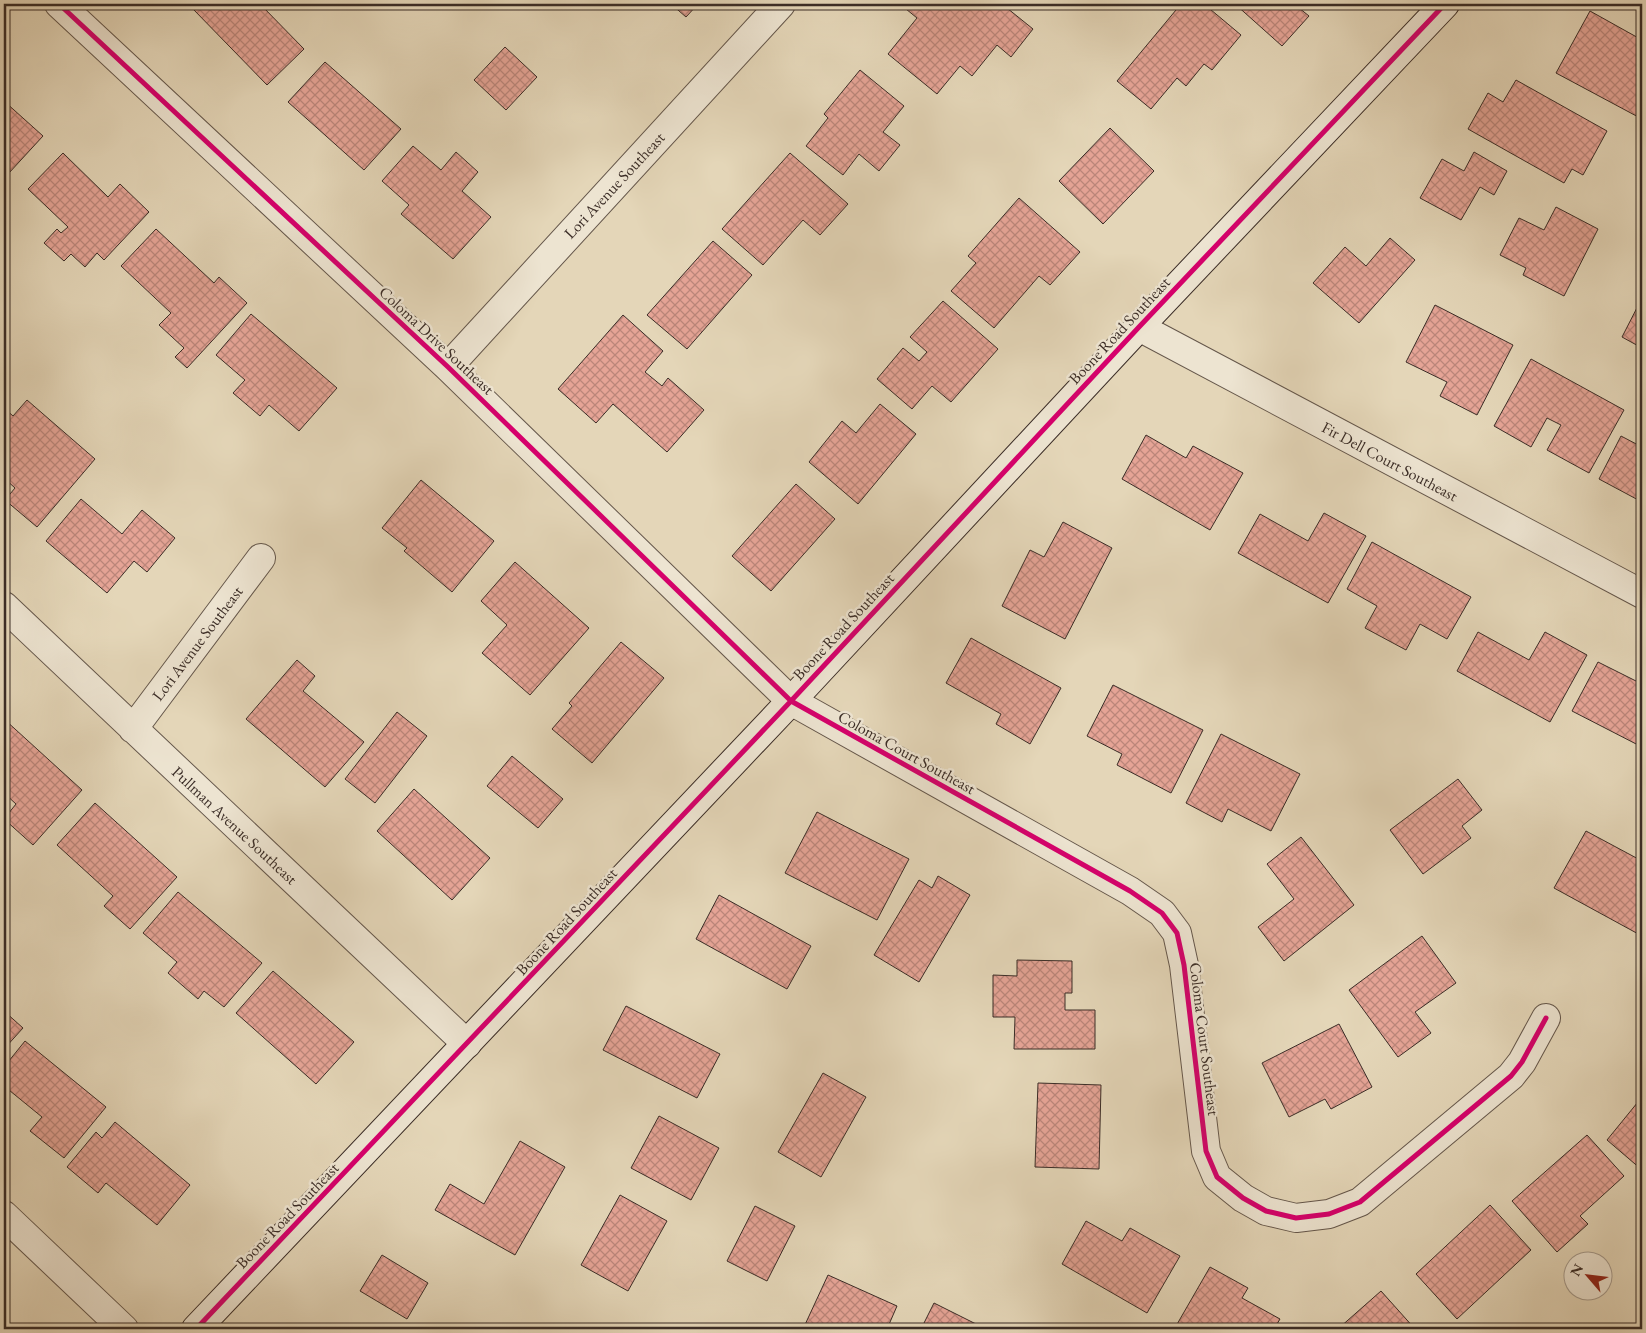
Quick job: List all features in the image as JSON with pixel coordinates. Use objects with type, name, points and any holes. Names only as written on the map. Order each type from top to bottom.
[{"type":"street","name":"Coloma Drive Southeast","points":[[59,4],[448,367],[791,701]]},
{"type":"street","name":"Lori Avenue Southeast","points":[[448,367],[781,4]]},
{"type":"street","name":"Boone Road Southeast","points":[[196,1329],[791,701],[1138,327],[1445,4]]},
{"type":"street","name":"Fir Dell Court Southeast","points":[[1138,327],[1642,594]]},
{"type":"street","name":"Lori Avenue Southeast","points":[[133,728],[261,558]]},
{"type":"street","name":"Pullman Avenue Southeast","points":[[4,606],[467,1044]]},
{"type":"street","name":"Coloma Court Southeast","points":[[791,701],[1130,891],[1162,913],[1177,933],[1184,965],[1206,1151],[1217,1177],[1243,1198],[1266,1211],[1296,1218],[1329,1214],[1360,1202],[1511,1076],[1522,1062],[1546,1018]]},
{"type":"street","points":[[4,1216],[124,1329]]},
{"type":"building","points":[[199,4],[260,4],[304,49],[267,85],[193,9]]},
{"type":"building","points":[[671,4],[698,4],[686,17]]},
{"type":"building","points":[[910,4],[1002,4],[1033,29],[1011,57],[997,45],[972,76],[960,66],[937,94],[888,54],[917,18],[906,9]]},
{"type":"building","points":[[1181,4],[1204,4],[1241,35],[1212,70],[1204,64],[1186,86],[1177,78],[1151,109],[1117,81]]},
{"type":"building","points":[[1235,4],[1302,4],[1299,8],[1309,16],[1282,46]]},
{"type":"building","points":[[1590,11],[1642,40],[1642,119],[1556,73]]},
{"type":"building","points":[[505,47],[537,77],[506,110],[474,80]]},
{"type":"building","points":[[325,62],[401,129],[364,170],[288,102]]},
{"type":"building","points":[[860,70],[904,106],[883,132],[900,145],[879,171],[859,154],[843,175],[806,146],[828,118],[824,114]]},
{"type":"building","points":[[1516,80],[1607,131],[1583,175],[1572,169],[1564,183],[1468,129],[1488,93],[1503,102]]},
{"type":"building","points":[[4,101],[43,136],[9,173],[4,168]]},
{"type":"building","points":[[1110,128],[1154,171],[1103,224],[1059,181]]},
{"type":"building","points":[[413,146],[441,170],[456,152],[478,172],[462,191],[491,217],[453,259],[401,214],[409,205],[382,181]]},
{"type":"building","points":[[1474,152],[1507,171],[1494,195],[1480,187],[1461,220],[1420,198],[1442,159],[1464,171]]},
{"type":"building","points":[[63,153],[108,197],[120,184],[149,212],[104,260],[97,253],[85,267],[71,254],[64,261],[44,243],[57,229],[61,233],[68,227],[28,189]]},
{"type":"building","points":[[790,153],[848,204],[820,235],[803,220],[763,265],[722,229]]},
{"type":"building","points":[[1019,198],[1080,252],[1050,285],[1039,276],[994,328],[951,291],[976,263],[968,256]]},
{"type":"building","points":[[1556,207],[1598,229],[1564,296],[1523,275],[1526,268],[1500,255],[1519,218],[1544,230]]},
{"type":"building","points":[[156,229],[214,283],[219,277],[247,303],[187,368],[175,357],[184,348],[159,325],[171,313],[121,266]]},
{"type":"building","points":[[1390,238],[1415,260],[1359,323],[1313,283],[1345,247],[1366,266]]},
{"type":"building","points":[[713,241],[752,275],[687,349],[647,315]]},
{"type":"building","points":[[1642,298],[1642,348],[1622,337]]},
{"type":"building","points":[[943,301],[998,349],[951,402],[932,386],[912,409],[877,379],[903,348],[919,361],[927,352],[910,337]]},
{"type":"building","points":[[1435,305],[1513,345],[1477,415],[1440,396],[1447,382],[1406,362]]},
{"type":"building","points":[[251,314],[337,388],[299,431],[269,405],[260,416],[233,393],[245,380],[216,355]]},
{"type":"building","points":[[623,315],[663,351],[645,372],[662,386],[668,378],[704,410],[667,452],[613,404],[596,423],[558,389]]},
{"type":"building","points":[[1531,359],[1624,410],[1589,473],[1547,450],[1561,425],[1547,418],[1531,447],[1494,426]]},
{"type":"building","points":[[27,400],[95,459],[37,527],[5,500],[15,488],[4,478],[4,408],[13,416]]},
{"type":"building","points":[[880,404],[916,434],[858,504],[809,462],[842,421],[856,433]]},
{"type":"building","points":[[1146,435],[1186,458],[1193,446],[1243,473],[1210,530],[1122,479]]},
{"type":"building","points":[[1621,436],[1642,447],[1642,502],[1599,479]]},
{"type":"building","points":[[421,480],[494,541],[452,592],[404,551],[407,548],[382,528]]},
{"type":"building","points":[[796,484],[835,519],[771,591],[732,556]]},
{"type":"building","points":[[81,499],[122,534],[142,510],[175,538],[147,572],[134,561],[107,593],[46,541]]},
{"type":"building","points":[[1324,513],[1366,536],[1328,603],[1238,553],[1260,514],[1308,541]]},
{"type":"building","points":[[1063,522],[1112,548],[1065,639],[1002,606],[1030,550],[1044,557]]},
{"type":"building","points":[[1372,542],[1471,597],[1447,639],[1420,624],[1406,650],[1365,628],[1377,606],[1347,589]]},
{"type":"building","points":[[515,562],[589,628],[530,695],[482,653],[507,625],[481,601]]},
{"type":"building","points":[[1478,632],[1529,660],[1545,632],[1587,655],[1550,722],[1457,671]]},
{"type":"building","points":[[971,638],[1061,688],[1030,744],[996,724],[1001,714],[946,683]]},
{"type":"building","points":[[621,642],[664,678],[592,763],[552,729],[572,706],[569,703]]},
{"type":"building","points":[[297,660],[315,676],[303,691],[364,742],[325,787],[246,719]]},
{"type":"building","points":[[1598,662],[1642,684],[1642,747],[1572,711]]},
{"type":"building","points":[[1113,685],[1203,730],[1171,793],[1117,765],[1122,754],[1087,736]]},
{"type":"building","points":[[397,712],[427,736],[375,803],[345,779]]},
{"type":"building","points":[[4,719],[82,790],[33,845],[4,819],[16,804],[4,793]]},
{"type":"building","points":[[1221,734],[1300,774],[1271,831],[1228,809],[1222,822],[1186,803]]},
{"type":"building","points":[[512,756],[563,799],[538,828],[487,786]]},
{"type":"building","points":[[1458,779],[1482,810],[1462,826],[1471,838],[1423,874],[1390,830]]},
{"type":"building","points":[[414,789],[490,858],[452,900],[377,831]]},
{"type":"building","points":[[95,803],[177,877],[130,929],[104,906],[113,896],[57,845]]},
{"type":"building","points":[[817,812],[909,859],[877,920],[785,873]]},
{"type":"building","points":[[1586,831],[1642,861],[1642,936],[1554,888]]},
{"type":"building","points":[[1301,837],[1354,905],[1284,961],[1258,927],[1294,899],[1267,864]]},
{"type":"building","points":[[938,876],[970,895],[919,982],[874,955],[919,880],[932,888]]},
{"type":"building","points":[[178,892],[262,963],[224,1007],[204,991],[198,999],[168,973],[177,962],[143,933]]},
{"type":"building","points":[[719,895],[811,946],[787,989],[696,939]]},
{"type":"building","points":[[1422,936],[1456,983],[1415,1012],[1431,1033],[1398,1057],[1349,990]]},
{"type":"building","points":[[1017,960],[1072,961],[1072,993],[1065,993],[1065,1010],[1095,1010],[1095,1049],[1014,1049],[1015,1017],[993,1017],[993,975],[1017,976]]},
{"type":"building","points":[[273,971],[354,1042],[316,1084],[236,1013]]},
{"type":"building","points":[[626,1006],[720,1054],[697,1098],[603,1050]]},
{"type":"building","points":[[4,1011],[23,1028],[4,1049]]},
{"type":"building","points":[[1339,1024],[1372,1087],[1331,1109],[1325,1099],[1289,1117],[1262,1063]]},
{"type":"building","points":[[25,1041],[106,1107],[64,1158],[30,1131],[42,1117],[4,1086],[4,1067]]},
{"type":"building","points":[[823,1073],[866,1097],[821,1177],[778,1152]]},
{"type":"building","points":[[1038,1083],[1101,1085],[1099,1169],[1035,1167]]},
{"type":"building","points":[[1642,1083],[1642,1093],[1637,1089]]},
{"type":"building","points":[[1642,1097],[1642,1170],[1607,1140]]},
{"type":"building","points":[[659,1116],[719,1148],[691,1200],[631,1168]]},
{"type":"building","points":[[115,1122],[190,1185],[157,1225],[106,1183],[98,1193],[67,1167],[96,1132],[102,1138]]},
{"type":"building","points":[[1587,1135],[1624,1176],[1580,1216],[1588,1224],[1557,1252],[1512,1201]]},
{"type":"building","points":[[520,1141],[565,1167],[515,1255],[435,1210],[450,1184],[484,1204]]},
{"type":"building","points":[[620,1195],[667,1221],[628,1291],[581,1265]]},
{"type":"building","points":[[1490,1205],[1531,1250],[1457,1319],[1416,1274]]},
{"type":"building","points":[[755,1206],[795,1226],[767,1281],[727,1261]]},
{"type":"building","points":[[1086,1221],[1122,1241],[1130,1228],[1180,1256],[1147,1313],[1062,1264]]},
{"type":"building","points":[[382,1255],[428,1283],[407,1319],[360,1291]]},
{"type":"building","points":[[1210,1267],[1248,1288],[1242,1298],[1280,1319],[1274,1329],[1182,1329],[1176,1326]]},
{"type":"building","points":[[828,1275],[897,1306],[887,1329],[803,1329]]},
{"type":"building","points":[[1381,1291],[1415,1329],[1339,1328]]},
{"type":"building","points":[[934,1303],[986,1329],[921,1329]]},
{"type":"cycle path","points":[[59,4],[448,367],[791,701],[1130,891],[1162,913],[1177,933],[1184,965],[1206,1151],[1217,1177],[1243,1198],[1266,1211],[1296,1218],[1329,1214],[1360,1202],[1511,1076],[1522,1062],[1546,1018]]},
{"type":"cycle path","points":[[196,1329],[791,701],[1139,327],[1445,4]]}]
